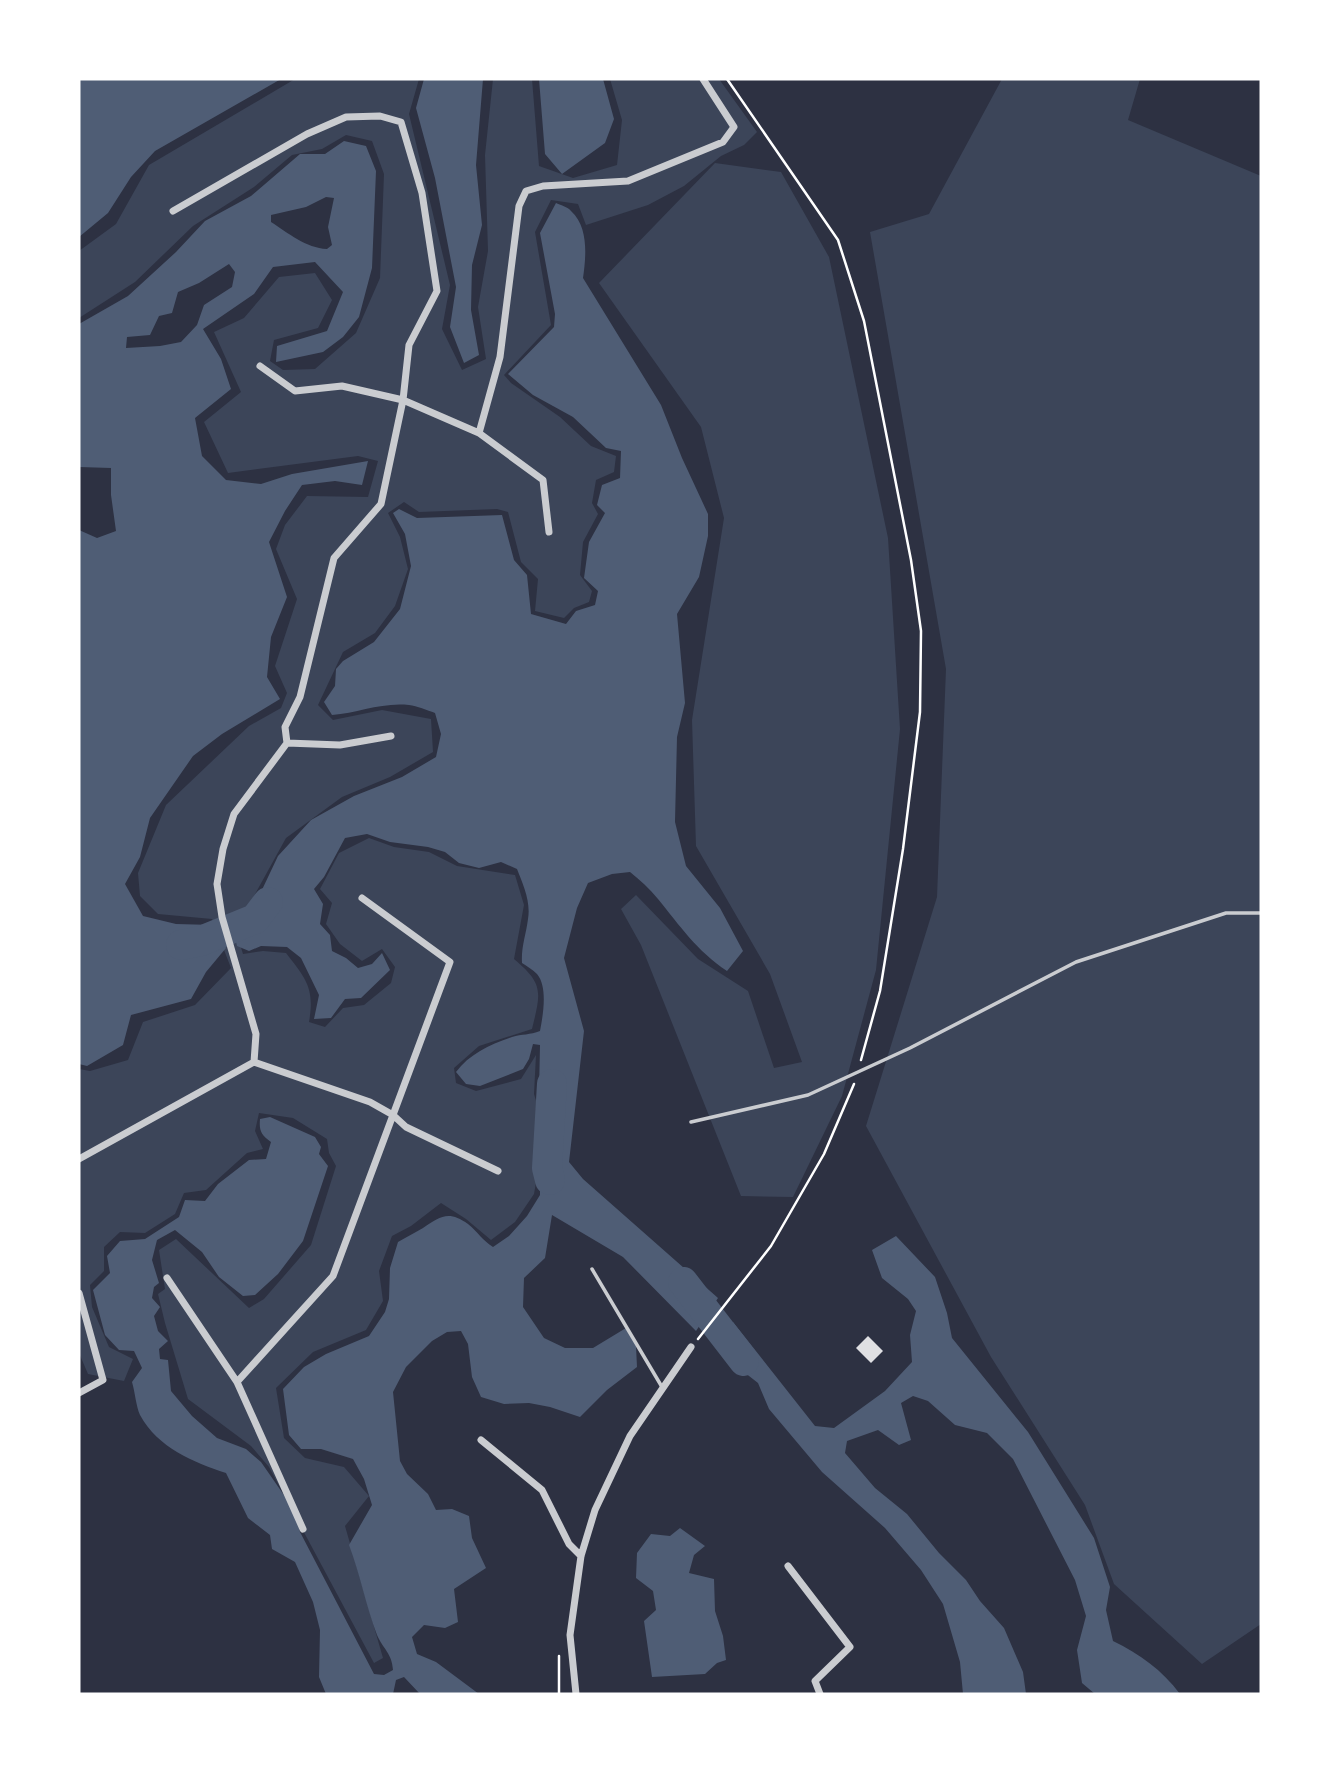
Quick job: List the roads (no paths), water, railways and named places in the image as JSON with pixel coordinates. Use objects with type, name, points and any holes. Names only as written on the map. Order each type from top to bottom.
[{"type":"street","points":[[479,433],[500,357],[519,206],[526,191],[543,186],[628,181],[723,142],[734,127],[703,79]]},
{"type":"street","points":[[173,211],[307,134],[346,117],[380,116],[401,121],[422,193],[437,291],[409,345],[403,400],[381,504],[334,558],[300,697],[285,727],[287,743],[234,814],[223,849],[217,884],[222,917],[256,1034],[254,1062]]},
{"type":"street","points":[[260,366],[295,391],[342,386],[403,400],[479,433],[543,480],[550,532]]},
{"type":"street","points":[[287,743],[340,745],[391,736]]},
{"type":"street","points":[[237,1382],[333,1276],[450,962],[362,898]]},
{"type":"street","points":[[79,1159],[254,1062],[370,1102],[393,1115],[406,1127],[498,1171]]},
{"type":"street","points":[[167,1278],[237,1382],[303,1528]]},
{"type":"street","points":[[79,1293],[103,1380],[79,1393]]},
{"type":"street","points":[[576,1694],[570,1635],[581,1556],[595,1510],[630,1436],[691,1347]]},
{"type":"street","points":[[481,1440],[542,1490],[569,1544],[581,1556]]},
{"type":"street","points":[[788,1566],[850,1647],[815,1681],[820,1694]]},
{"type":"lane","points":[[691,1122],[808,1095],[1076,962],[1226,914],[1261,913]]},
{"type":"lane","points":[[592,1269],[662,1387]]},
{"type":"waterway","points":[[181,945],[201,941],[255,919],[268,902]]},
{"type":"waterway","points":[[550,1180],[547,1168],[552,1084]]},
{"type":"waterway","points":[[683,1282],[744,1361]]}]
